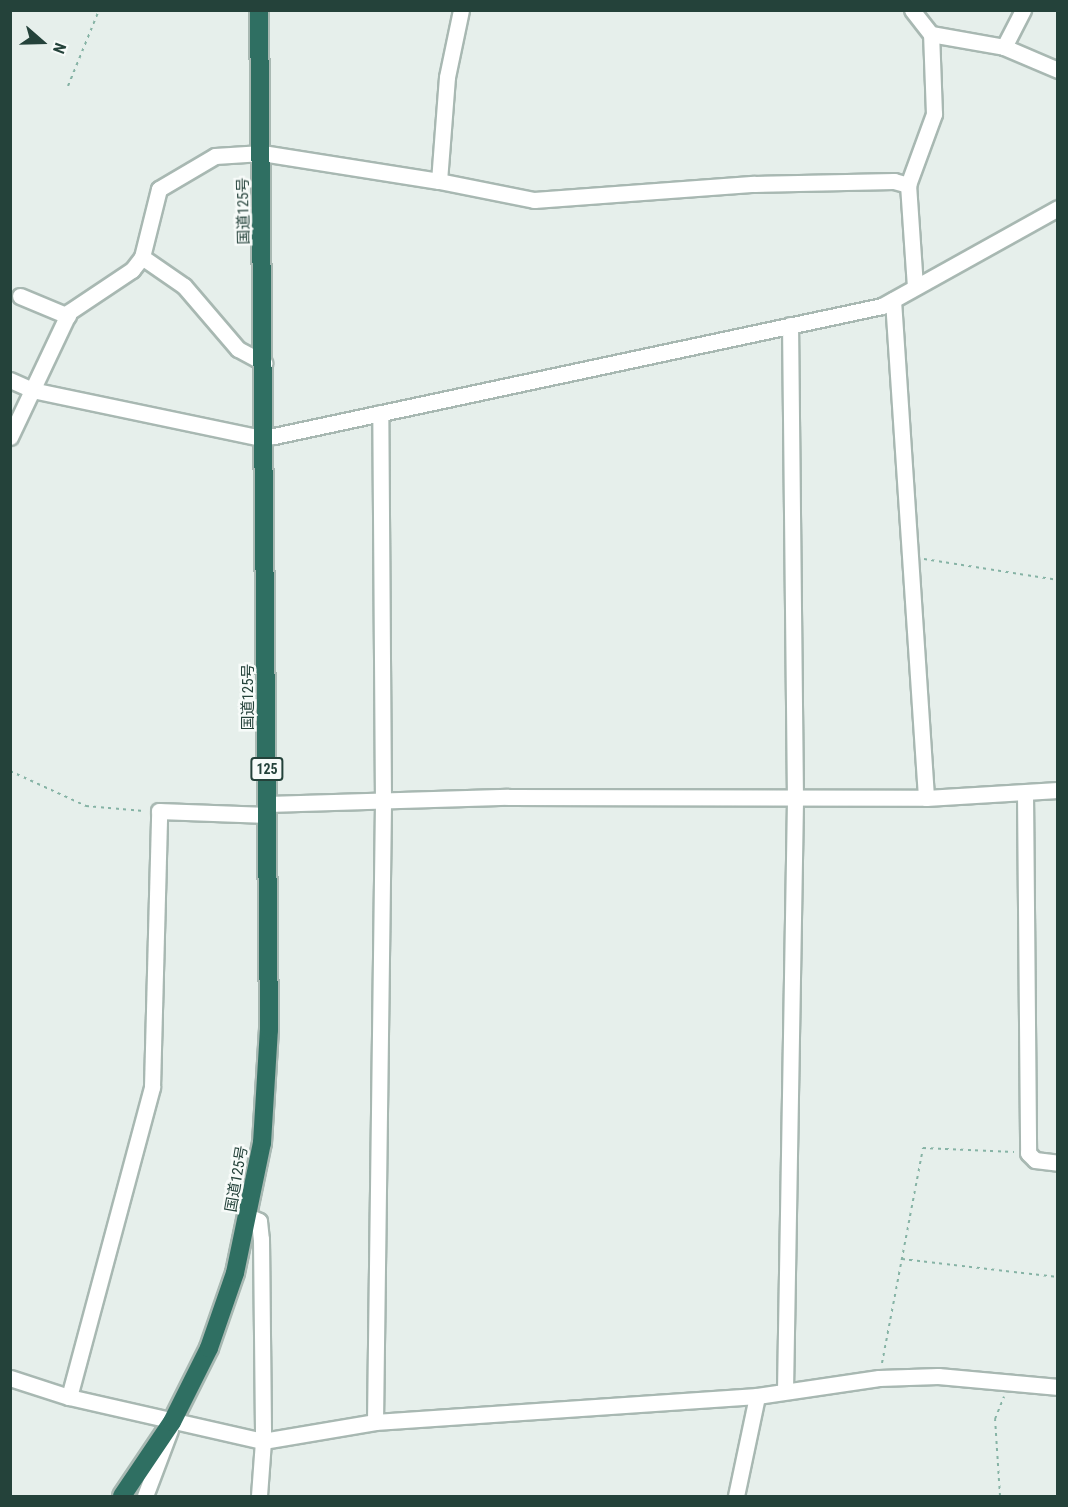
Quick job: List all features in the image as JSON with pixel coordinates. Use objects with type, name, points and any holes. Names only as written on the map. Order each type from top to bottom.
[{"type":"highway","name":"国道125号","points":[[122,1497],[172,1422],[223,1311],[249,1216],[262,1143],[268,1065],[265,437],[259,10]]},
{"type":"street","points":[[439,181],[447,77],[461,10]]},
{"type":"street","points":[[912,10],[931,34],[934,114],[908,185],[915,287]]},
{"type":"street","points":[[1004,47],[1023,10]]},
{"type":"street","points":[[931,34],[1004,47],[1058,69]]},
{"type":"street","points":[[10,437],[68,316],[132,270],[142,257],[159,189],[215,156],[262,153],[439,181],[534,200],[754,184],[894,182],[908,185]]},
{"type":"street","points":[[10,380],[32,390],[265,437],[882,306],[1058,208]]},
{"type":"street","points":[[142,257],[184,286],[238,349],[264,363]]},
{"type":"street","points":[[20,296],[68,316]]},
{"type":"street","points":[[893,300],[926,798]]},
{"type":"street","points":[[785,1391],[795,799],[790,325]]},
{"type":"street","points":[[375,1422],[383,801],[380,413]]},
{"type":"street","points":[[69,1397],[152,1087],[159,811],[267,810],[383,801],[577,796],[926,798],[1058,790]]},
{"type":"street","points":[[1025,793],[1028,1153],[1035,1160],[1058,1163]]},
{"type":"street","points":[[249,1216],[259,1221],[261,1239],[263,1441],[259,1497]]},
{"type":"street","points":[[10,1378],[69,1397],[263,1441],[375,1422],[757,1396],[879,1378],[938,1376],[1058,1387]]},
{"type":"street","points":[[736,1497],[757,1396]]},
{"type":"street","points":[[145,1497],[172,1422]]},
{"type":"path","points":[[68,86],[99,10]]},
{"type":"path","points":[[909,556],[1058,580]]},
{"type":"path","points":[[10,771],[86,806],[159,811]]},
{"type":"path","points":[[879,1378],[924,1148],[1028,1153]]},
{"type":"path","points":[[902,1258],[1058,1277]]},
{"type":"path","points":[[1000,1497],[995,1419],[999,1405],[1013,1382]]}]
